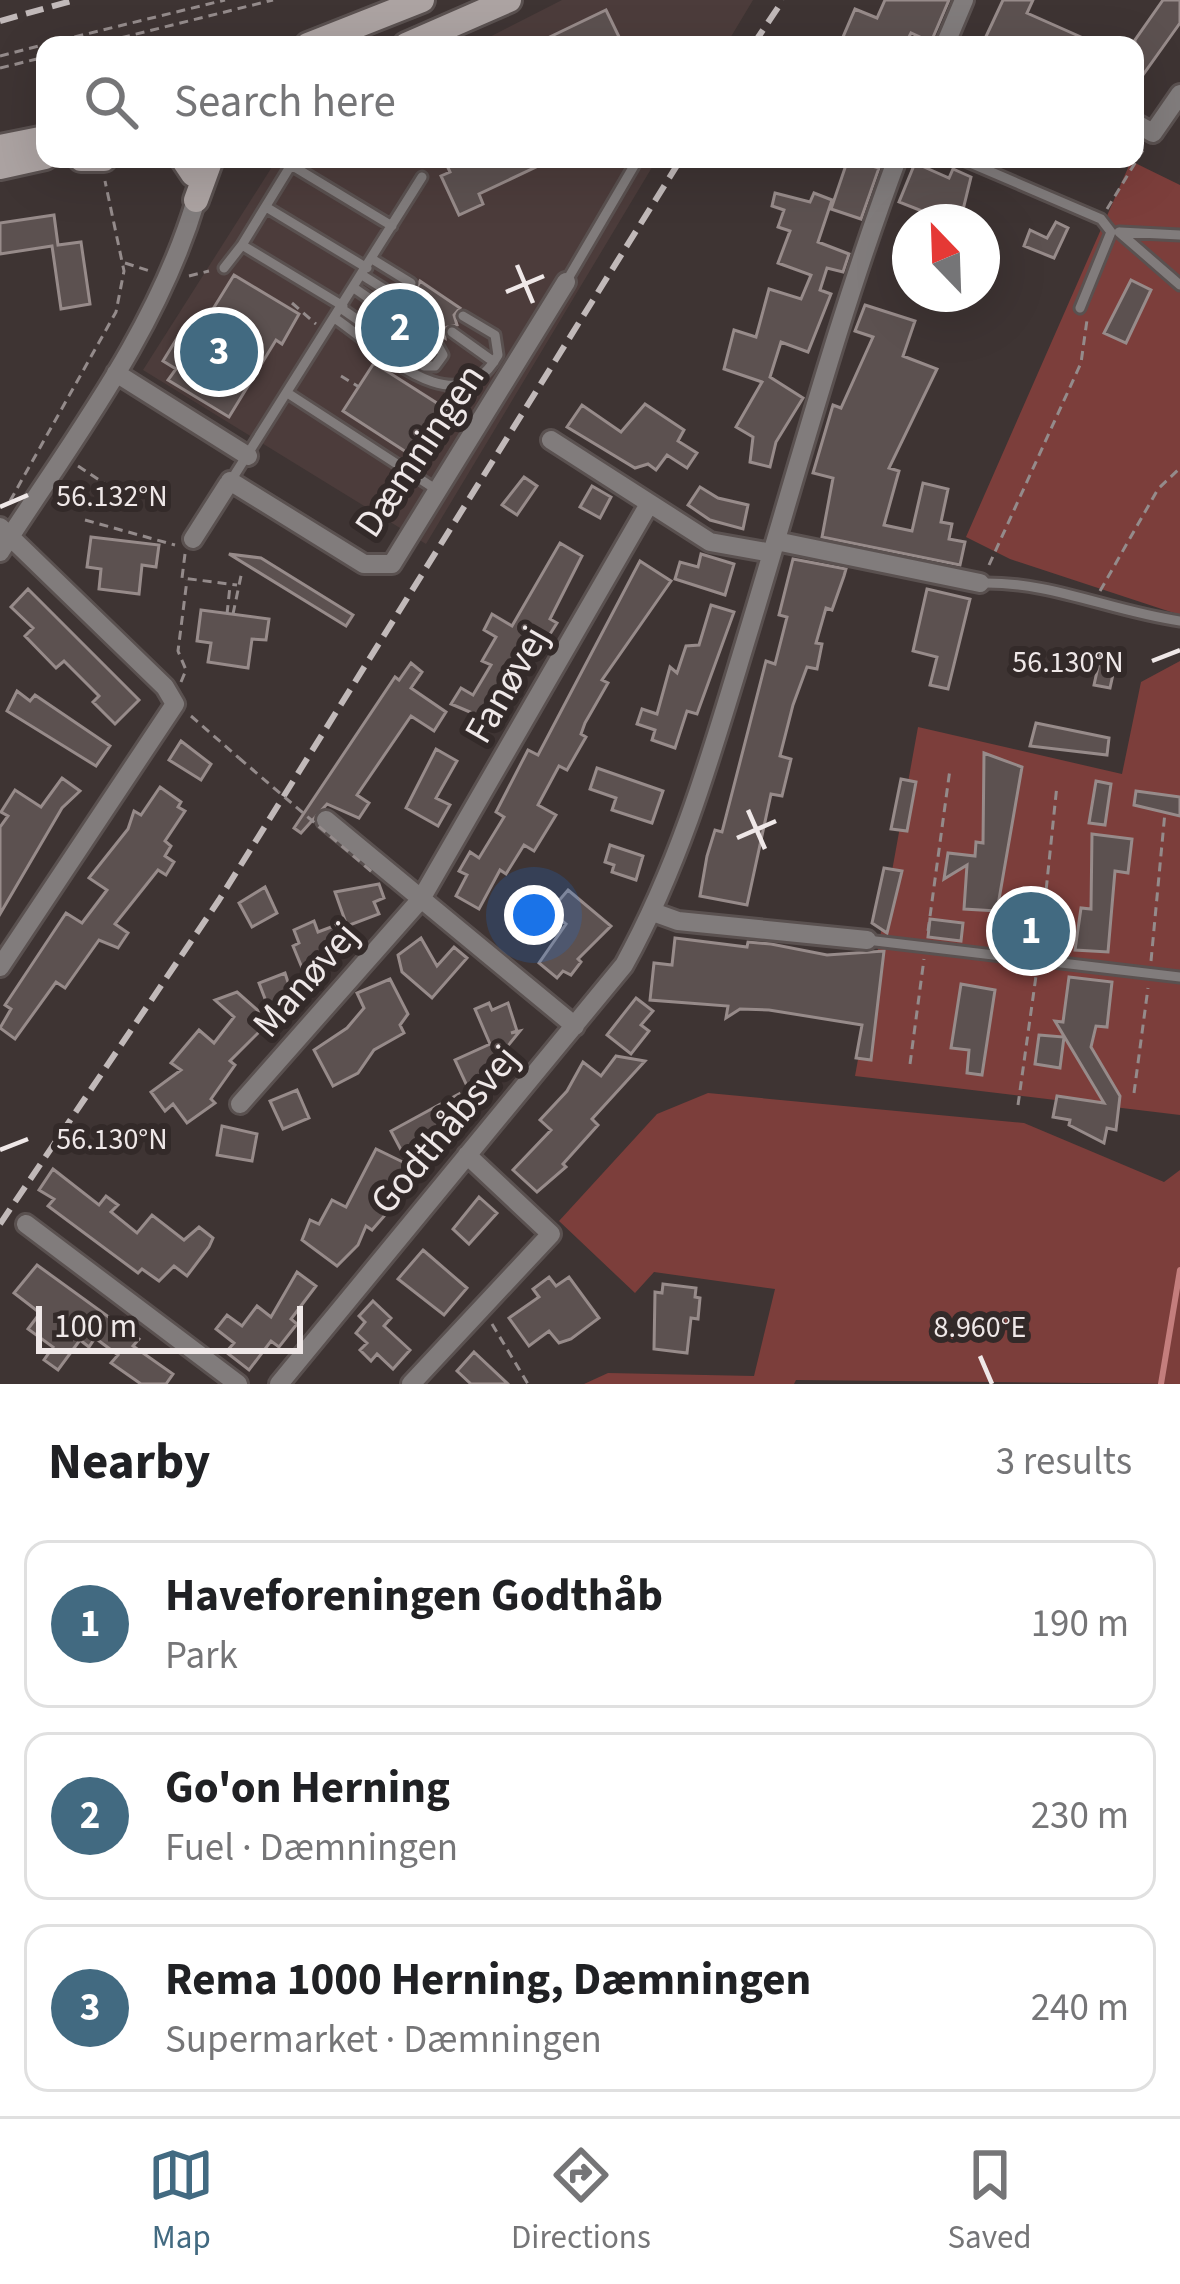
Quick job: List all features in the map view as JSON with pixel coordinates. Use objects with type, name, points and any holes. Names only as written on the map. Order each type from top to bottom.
[{"type":"main road","points":[[342,36],[422,0]]},
{"type":"main road","points":[[427,36],[509,0]]},
{"type":"main road","points":[[0,132],[36,124]]},
{"type":"main road","points":[[0,147],[36,140]]},
{"type":"main road","points":[[0,167],[36,159]]},
{"type":"main road","points":[[195,168],[196,200]]},
{"type":"street","points":[[949,36],[964,0]]},
{"type":"street","points":[[1144,128],[1180,94]]},
{"type":"street","name":"Godthåbsvej","points":[[279,1384],[624,965],[653,912],[684,840],[828,361],[894,168]]},
{"type":"street","points":[[0,967],[173,700],[2,533],[63,457],[116,374],[196,200]]},
{"type":"street","name":"Dæmningen","points":[[229,482],[373,567],[392,564],[566,282]]},
{"type":"street","points":[[116,374],[248,455]]},
{"type":"street","points":[[551,440],[710,542],[774,547],[980,583]]},
{"type":"street","points":[[193,539],[229,482]]},
{"type":"street","name":"Fanøvej","points":[[421,898],[649,503]]},
{"type":"street","points":[[326,820],[575,1026]]},
{"type":"street","name":"Manøvej","points":[[240,1104],[421,898]]},
{"type":"street","points":[[653,912],[678,921],[867,940]]},
{"type":"street","points":[[411,1384],[551,1234],[466,1155]]},
{"type":"street","points":[[26,1224],[238,1384]]},
{"type":"lane","points":[[224,268],[289,168]]},
{"type":"lane","points":[[296,168],[392,226]]},
{"type":"lane","points":[[566,282],[633,168]]},
{"type":"lane","points":[[982,168],[1101,219],[1180,285]]},
{"type":"lane","points":[[229,482],[289,394],[422,177]]},
{"type":"lane","points":[[266,207],[367,267],[411,283]]},
{"type":"lane","points":[[1115,232],[1180,235]]},
{"type":"lane","points":[[1080,308],[1115,232]]},
{"type":"lane","points":[[242,245],[424,366],[435,366],[443,355],[438,346],[354,288]]},
{"type":"lane","points":[[367,267],[400,299]]},
{"type":"lane","points":[[340,311],[442,386],[466,386],[483,379],[494,362],[495,335],[463,316]]},
{"type":"lane","points":[[452,332],[494,362]]},
{"type":"lane","points":[[289,394],[440,492]]},
{"type":"lane","points":[[980,583],[1053,587],[1094,604],[1180,622]]},
{"type":"lane","points":[[867,940],[1180,977]]},
{"type":"path","points":[[90,36],[225,0]]},
{"type":"path","points":[[128,36],[273,0]]},
{"type":"path","points":[[0,56],[36,48]]},
{"type":"path","points":[[0,68],[36,59]]},
{"type":"path","points":[[2,533],[116,312],[123,262],[97,168]]},
{"type":"path","points":[[1101,219],[1125,168]]},
{"type":"path","points":[[123,262],[162,274],[224,268]]},
{"type":"path","points":[[292,303],[328,332]]},
{"type":"path","points":[[980,583],[1081,363],[1089,326],[1080,308]]},
{"type":"path","points":[[341,376],[358,387]]},
{"type":"path","points":[[63,457],[107,485]]},
{"type":"path","points":[[1094,604],[1158,489],[1180,468]]},
{"type":"path","points":[[85,520],[160,537],[185,550],[182,578],[233,585]]},
{"type":"path","points":[[230,614],[233,585],[242,571]]},
{"type":"path","points":[[188,579],[178,651],[186,670],[173,700],[372,872]]},
{"type":"path","points":[[910,1064],[950,769]]},
{"type":"path","points":[[1018,1105],[1058,785]]},
{"type":"path","points":[[1134,1094],[1166,812]]},
{"type":"path","points":[[481,1309],[528,1384]]},
{"type":"shaded area","points":[[562,0],[753,0],[731,36],[492,36]]},
{"type":"shaded area","points":[[1144,167],[1180,185],[1180,615],[1010,559],[966,537],[1128,168]]},
{"type":"shaded area","points":[[271,168],[652,168],[426,544],[143,370]]},
{"type":"shaded area","points":[[1180,661],[1180,1115],[855,1076],[918,727],[1122,774],[1141,682]]},
{"type":"shaded area","points":[[708,1093],[1024,1123],[1164,1182],[1180,1170],[1180,1384],[796,1380],[794,1384],[584,1384],[608,1373],[754,1376],[775,1289],[654,1272],[635,1293],[559,1221],[657,1114]]},
{"type":"building","points":[[885,0],[949,0],[934,36],[843,36],[855,9],[877,18]]},
{"type":"building","points":[[1003,0],[1033,0],[1027,13],[1079,36],[986,36]]},
{"type":"building","points":[[1163,0],[1180,0],[1180,23],[1144,73],[1144,36],[1138,36]]},
{"type":"building","points":[[606,10],[619,36],[552,36]]},
{"type":"building","points":[[448,168],[534,168],[479,194],[483,204],[459,215],[441,176],[450,172]]},
{"type":"building","points":[[845,168],[879,168],[861,219],[831,209]]},
{"type":"building","points":[[913,168],[949,178],[953,169],[971,177],[964,204],[899,202]]},
{"type":"building","points":[[775,193],[810,202],[814,193],[832,200],[818,242],[849,254],[843,272],[827,268],[820,290],[831,294],[808,352],[781,342],[770,377],[803,398],[776,442],[770,467],[750,462],[753,437],[736,427],[762,382],[724,369],[734,330],[756,337],[769,289],[801,299],[811,275],[778,263],[790,231],[778,227],[784,210],[772,206]]},
{"type":"building","points":[[54,215],[58,245],[81,242],[90,304],[61,309],[52,246],[0,254],[0,223]]},
{"type":"building","points":[[1056,222],[1068,228],[1054,258],[1024,246],[1030,230],[1047,238]]},
{"type":"building","points":[[234,275],[299,314],[282,344],[276,340],[229,417],[168,380],[176,369],[163,361],[179,335],[192,343]]},
{"type":"building","points":[[1131,280],[1151,290],[1126,343],[1104,333]]},
{"type":"building","points":[[420,281],[460,308],[454,315],[457,325],[444,328],[445,338],[399,308],[408,303],[406,290],[416,290]]},
{"type":"building","points":[[865,305],[915,321],[903,356],[937,369],[889,468],[899,471],[884,525],[912,531],[923,483],[948,489],[941,522],[952,524],[949,539],[965,542],[960,565],[822,537],[833,478],[813,473],[833,405],[841,408],[873,337],[855,331]]},
{"type":"building","points":[[374,363],[451,412],[420,461],[343,411]]},
{"type":"building","points":[[645,404],[684,430],[678,441],[697,453],[687,468],[667,455],[656,470],[648,464],[635,468],[567,427],[582,405],[621,432]]},
{"type":"building","points":[[524,477],[537,486],[517,515],[502,505]]},
{"type":"building","points":[[592,486],[611,497],[600,518],[580,507]]},
{"type":"building","points":[[700,487],[718,498],[748,505],[743,529],[710,520],[688,505]]},
{"type":"building","points":[[91,537],[159,545],[156,567],[142,565],[139,594],[99,589],[101,569],[87,567]]},
{"type":"building","points":[[560,543],[582,556],[550,619],[557,623],[545,642],[536,636],[484,718],[451,704],[461,688],[473,695],[491,665],[482,661],[496,637],[484,630],[492,614],[512,626]]},
{"type":"building","points":[[229,554],[261,558],[353,615],[346,626]]},
{"type":"building","points":[[701,554],[734,564],[725,595],[675,579],[680,562],[698,567]]},
{"type":"building","points":[[793,559],[846,569],[832,610],[826,608],[816,643],[822,644],[817,669],[807,667],[793,705],[780,756],[791,759],[782,796],[771,794],[747,905],[700,896],[707,856],[715,830],[722,832],[766,661],[775,664],[787,617],[779,615]]},
{"type":"building","points":[[640,561],[671,581],[602,680],[608,683],[585,723],[581,734],[586,737],[567,770],[559,766],[538,805],[556,815],[534,851],[524,845],[506,874],[500,870],[479,909],[456,896],[467,875],[459,871],[470,852],[479,858],[504,817],[496,812],[528,750],[538,755]]},
{"type":"building","points":[[28,589],[139,700],[115,724],[93,702],[99,696],[64,661],[56,668],[25,636],[33,628],[11,607]]},
{"type":"building","points":[[927,589],[970,599],[948,689],[930,685],[937,657],[913,651]]},
{"type":"building","points":[[711,605],[734,612],[697,714],[687,711],[675,748],[652,740],[655,730],[637,724],[642,709],[657,714],[670,667],[677,673],[686,646],[699,645]]},
{"type":"building","points":[[201,610],[269,619],[266,640],[252,639],[248,668],[208,662],[211,643],[197,641]]},
{"type":"building","points":[[1101,653],[1117,656],[1110,688],[1094,685]]},
{"type":"building","points":[[411,663],[422,672],[411,688],[446,712],[434,731],[411,716],[357,795],[369,803],[359,818],[327,804],[301,833],[294,828],[395,677],[399,680]]},
{"type":"building","points":[[17,691],[30,701],[35,695],[110,746],[96,766],[7,711]]},
{"type":"building","points":[[1036,723],[1109,738],[1107,755],[1030,746]]},
{"type":"building","points":[[181,741],[211,764],[201,780],[169,760]]},
{"type":"building","points":[[436,749],[457,761],[436,798],[450,805],[438,826],[406,808]]},
{"type":"building","points":[[984,753],[1022,767],[997,911],[964,909],[967,865],[944,879],[948,853],[975,856],[976,842],[983,843]]},
{"type":"building","points":[[597,768],[663,791],[652,823],[612,810],[616,798],[590,789]]},
{"type":"building","points":[[62,778],[80,791],[62,808],[0,914],[0,827],[8,816],[1,812],[15,790],[41,807]]},
{"type":"building","points":[[901,779],[916,782],[907,831],[891,829]]},
{"type":"building","points":[[1096,781],[1111,784],[1105,825],[1089,823]]},
{"type":"building","points":[[160,787],[181,802],[178,807],[185,811],[165,841],[171,846],[165,856],[174,862],[166,875],[158,870],[115,924],[128,933],[118,948],[99,940],[65,988],[56,982],[15,1039],[0,1028],[11,1009],[5,1005],[66,913],[82,923],[107,890],[89,878],[128,829],[134,811],[141,815]]},
{"type":"building","points":[[1136,791],[1180,797],[1180,816],[1134,805]]},
{"type":"building","points":[[1092,834],[1132,839],[1128,873],[1115,871],[1108,952],[1075,950],[1081,908],[1091,909]]},
{"type":"building","points":[[610,845],[643,856],[636,880],[612,872],[614,865],[605,862]]},
{"type":"building","points":[[884,868],[902,871],[887,933],[872,923]]},
{"type":"building","points":[[379,884],[384,898],[374,902],[379,914],[347,926],[335,892]]},
{"type":"building","points":[[265,887],[277,913],[252,927],[239,903]]},
{"type":"building","points":[[568,890],[611,926],[578,959],[581,962],[571,975],[563,971],[557,978],[539,963],[566,924],[550,911]]},
{"type":"building","points":[[930,919],[963,923],[961,941],[928,937]]},
{"type":"building","points":[[314,921],[318,932],[334,926],[344,950],[335,954],[338,961],[305,975],[293,946],[299,943],[294,930]]},
{"type":"building","points":[[421,938],[437,966],[454,947],[467,958],[432,998],[402,972],[398,955]]},
{"type":"building","points":[[675,938],[747,947],[748,942],[771,944],[827,955],[884,951],[871,1060],[856,1058],[862,1025],[769,1010],[740,1009],[726,1018],[728,1006],[650,1000],[654,963],[672,965]]},
{"type":"building","points":[[285,973],[296,1007],[272,1017],[259,983]]},
{"type":"building","points":[[1069,977],[1112,982],[1107,1027],[1096,1026],[1091,1047],[1120,1096],[1116,1130],[1107,1128],[1104,1143],[1069,1125],[1070,1120],[1053,1117],[1057,1096],[1104,1103],[1055,1021],[1063,1022]]},
{"type":"building","points":[[390,979],[408,1014],[400,1025],[404,1033],[374,1050],[358,1073],[333,1086],[314,1050],[347,1028],[364,1008],[357,993]]},
{"type":"building","points":[[961,984],[995,990],[982,1075],[967,1073],[969,1050],[951,1048]]},
{"type":"building","points":[[237,992],[270,1021],[230,1061],[235,1065],[211,1099],[215,1103],[187,1123],[173,1104],[165,1111],[151,1092],[181,1070],[171,1063],[199,1030],[214,1043],[234,1017],[215,1000]]},
{"type":"building","points":[[636,998],[653,1011],[641,1025],[649,1031],[631,1054],[607,1035]]},
{"type":"building","points":[[489,1003],[492,1010],[508,1003],[517,1031],[511,1033],[520,1031],[489,1069],[492,1075],[467,1086],[455,1060],[490,1044],[475,1009]]},
{"type":"building","points":[[1039,1035],[1064,1037],[1060,1068],[1035,1064]]},
{"type":"building","points":[[616,1056],[645,1061],[592,1119],[598,1125],[563,1164],[566,1167],[537,1192],[513,1170],[551,1130],[540,1120],[567,1091],[583,1062],[601,1076]]},
{"type":"building","points":[[297,1090],[309,1118],[283,1129],[270,1101]]},
{"type":"building","points":[[459,1094],[467,1122],[437,1137],[442,1147],[432,1152],[435,1159],[411,1170],[393,1206],[372,1230],[366,1226],[358,1245],[337,1266],[302,1240],[310,1220],[319,1224],[332,1200],[346,1207],[376,1149],[409,1165],[391,1131]]},
{"type":"building","points":[[222,1126],[257,1134],[252,1161],[217,1155]]},
{"type":"building","points":[[53,1169],[99,1205],[106,1196],[118,1205],[111,1212],[137,1233],[152,1215],[184,1240],[199,1227],[213,1238],[209,1247],[187,1276],[174,1266],[159,1281],[142,1269],[138,1273],[48,1206],[54,1199],[39,1190]]},
{"type":"building","points":[[479,1197],[497,1213],[469,1244],[453,1229]]},
{"type":"building","points":[[423,1250],[467,1288],[444,1315],[398,1279]]},
{"type":"building","points":[[37,1265],[139,1339],[133,1346],[173,1374],[166,1384],[141,1384],[111,1363],[118,1355],[95,1338],[89,1347],[80,1340],[58,1370],[44,1360],[53,1347],[28,1329],[40,1313],[14,1293]]},
{"type":"building","points":[[297,1272],[316,1286],[291,1319],[297,1324],[279,1347],[271,1341],[249,1370],[226,1352],[234,1343],[216,1329],[227,1315],[242,1326],[257,1306],[271,1317]]},
{"type":"building","points":[[549,1277],[556,1286],[569,1277],[599,1318],[571,1339],[559,1343],[549,1331],[529,1346],[509,1318],[539,1297],[533,1289]]},
{"type":"building","points":[[663,1284],[696,1288],[695,1297],[700,1298],[698,1319],[691,1318],[687,1353],[654,1349],[655,1292],[662,1293]]},
{"type":"building","points":[[373,1301],[391,1318],[384,1326],[410,1350],[393,1369],[377,1354],[371,1361],[360,1350],[367,1343],[356,1333],[365,1322],[359,1316]]},
{"type":"building","points":[[474,1352],[508,1384],[471,1384],[457,1371]]},
{"type":"waterway","points":[[1161,1384],[1180,1270]]},
{"type":"railway","points":[[0,21],[75,0]]},
{"type":"railway","points":[[759,36],[783,0]]},
{"type":"railway","points":[[0,1224],[219,900],[675,168]]},
{"type":"place","name":"Go'on Herning","points":[[400,328]]},
{"type":"place","name":"Rema 1000 Herning, Dæmningen","points":[[219,352]]},
{"type":"place","name":"Haveforeningen Godthåb","points":[[1031,931]]}]
